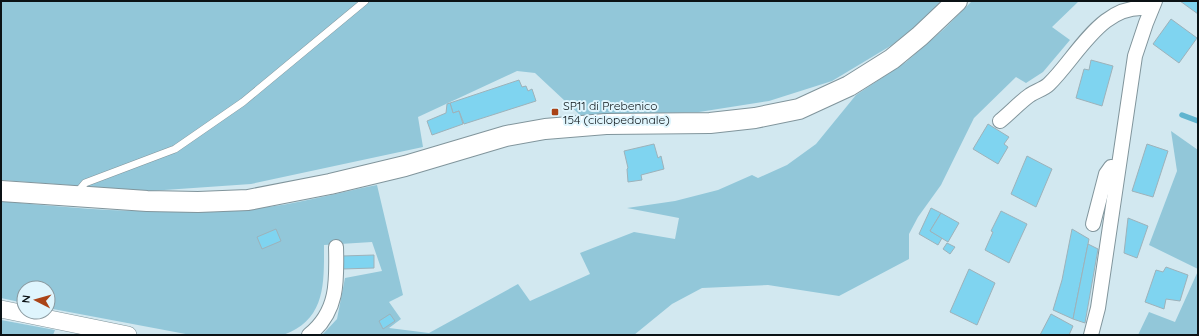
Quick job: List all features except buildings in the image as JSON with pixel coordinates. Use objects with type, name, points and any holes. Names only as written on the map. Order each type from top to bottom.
[{"type":"main road","points":[[1,191],[147,201],[248,200],[330,184],[405,166],[506,136],[545,129],[606,124],[705,123],[755,118],[799,108],[849,86],[892,59],[920,36],[957,1]]},
{"type":"street","points":[[1000,121],[1030,96],[1048,85],[1075,52],[1103,23],[1125,10],[1153,5],[1135,56],[1098,308],[1091,335]]},
{"type":"street","points":[[1093,224],[1106,174],[1111,168],[1118,168]]},
{"type":"street","points":[[310,335],[324,319],[333,303],[336,287],[336,247]]},
{"type":"street","points":[[1,309],[128,335]]},
{"type":"lane","points":[[75,195],[86,183],[175,149],[209,127],[243,102],[365,1]]},
{"type":"shaded area","points":[[1,1],[942,1],[932,13],[892,45],[832,81],[769,101],[699,112],[580,115],[535,73],[517,71],[418,117],[423,147],[251,184],[150,191],[1,180]]},
{"type":"shaded area","points":[[972,1],[1079,1],[1052,27],[1070,40],[1043,72],[1026,83],[1016,77],[974,118],[941,185],[918,217],[909,234],[909,259],[839,296],[768,285],[702,288],[672,304],[634,335],[322,335],[337,319],[345,278],[382,271],[372,242],[324,245],[324,273],[320,299],[315,310],[308,320],[297,328],[283,335],[191,335],[56,310],[56,280],[16,280],[16,301],[1,298],[1,201],[125,211],[218,211],[281,205],[377,185],[403,295],[389,302],[401,319],[389,328],[429,333],[518,284],[530,301],[590,274],[580,253],[634,232],[675,239],[679,218],[627,208],[675,201],[718,190],[752,175],[758,178],[787,165],[816,144],[856,95],[906,62],[944,29]]},
{"type":"shaded area","points":[[1171,131],[1198,150],[1198,269],[1149,245],[1177,171]]},
{"type":"shaded area","points":[[1198,271],[1198,335],[1138,335],[1149,312],[1175,322]]},
{"type":"shaded area","points":[[1,320],[55,330],[53,335],[1,335]]},
{"type":"waterway","points":[[1182,115],[1198,121]]},
{"type":"place","name":"SP11 di Prebenico 154 (ciclopedonale)","points":[[555,112]]}]
